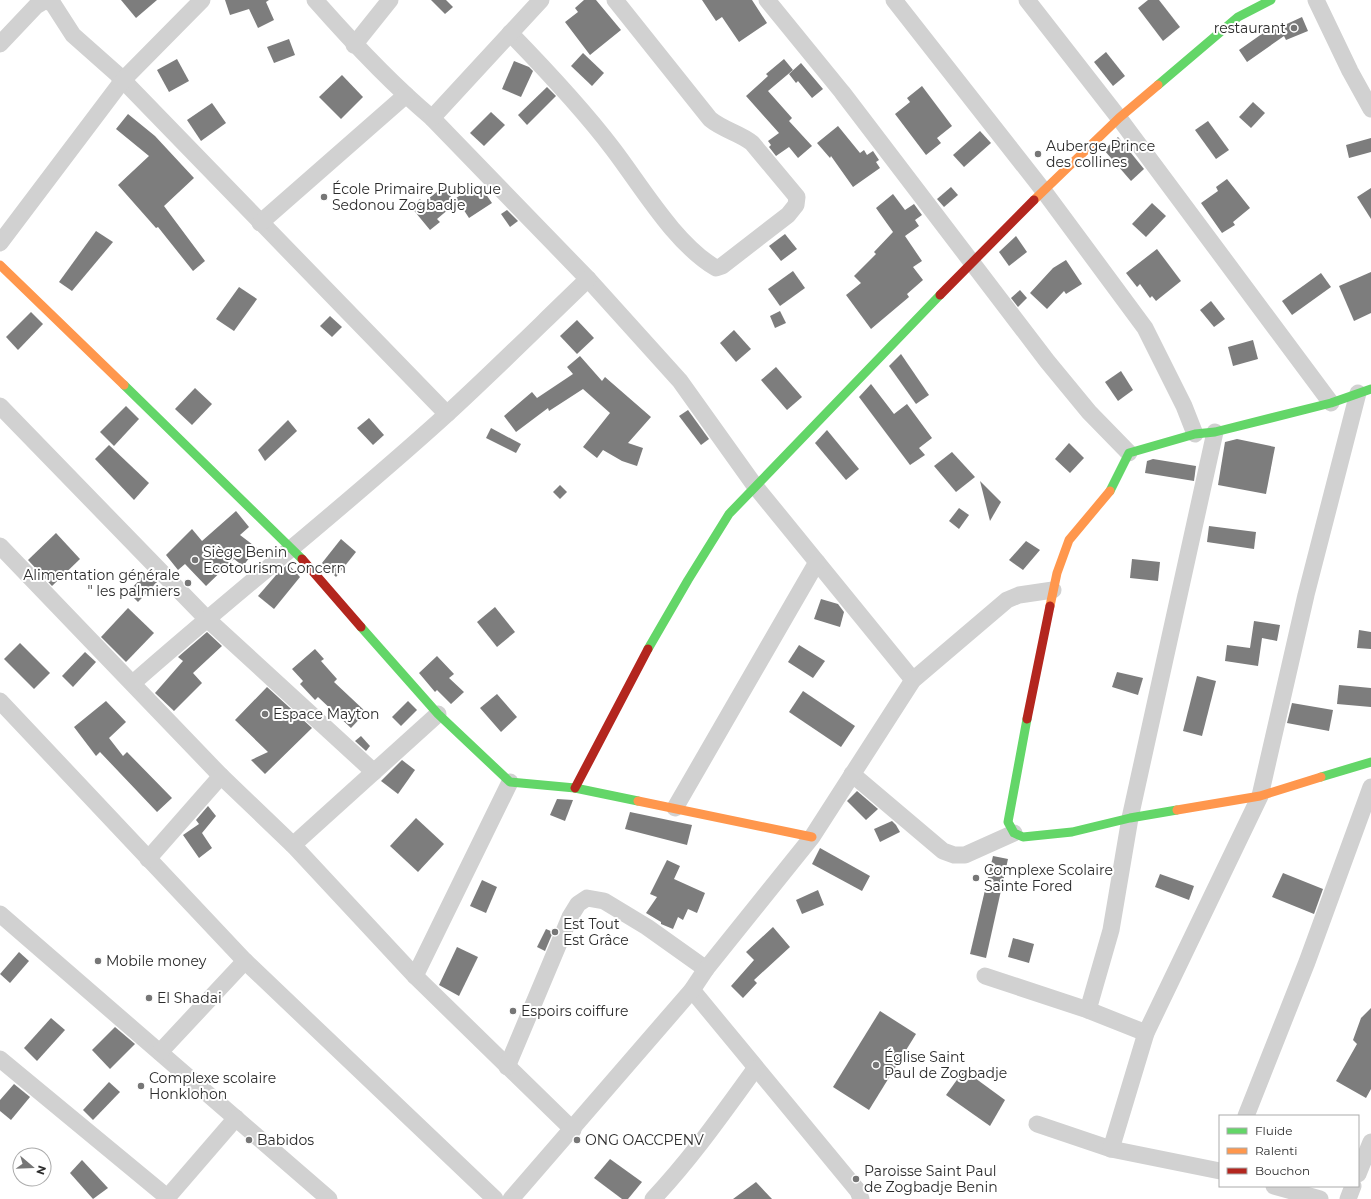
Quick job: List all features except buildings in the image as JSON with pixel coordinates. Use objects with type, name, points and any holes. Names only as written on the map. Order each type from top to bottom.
[{"type":"street","points":[[0,44],[36,6],[46,0],[53,4],[73,35],[123,80],[260,223],[447,414]]},
{"type":"street","points":[[0,243],[123,80],[202,0]]},
{"type":"street","points":[[315,0],[354,45],[432,118],[588,278],[680,381],[755,486],[913,680]]},
{"type":"street","points":[[354,45],[390,0]]},
{"type":"street","points":[[432,118],[540,0]]},
{"type":"street","points":[[510,33],[561,86],[682,240],[704,261],[716,268],[722,266],[788,215],[796,205],[797,197],[752,143],[745,137],[720,128],[710,119],[615,0]]},
{"type":"street","points":[[767,0],[842,92],[1047,361],[1089,412],[1129,453]]},
{"type":"street","points":[[894,0],[1043,190],[1146,328],[1167,370],[1195,434]]},
{"type":"street","points":[[1027,0],[1119,118],[1331,403]]},
{"type":"street","points":[[575,788],[622,694],[704,552],[729,514],[1043,190],[1119,118],[1238,17],[1271,0]]},
{"type":"street","points":[[1316,0],[1350,71],[1371,109]]},
{"type":"street","points":[[260,223],[406,95]]},
{"type":"street","points":[[0,265],[292,548],[438,714],[510,782],[575,788],[812,836]]},
{"type":"street","points":[[133,683],[206,618],[292,548],[447,414],[588,278]]},
{"type":"street","points":[[1364,391],[1331,403],[1215,432],[1195,434],[1129,453],[1116,480],[1102,502],[1080,525],[1069,540],[1053,590],[1028,706],[1008,822],[1014,833],[1023,837],[1072,832],[1130,818],[1260,796],[1371,762]]},
{"type":"street","points":[[1111,1149],[1146,1033],[1260,796],[1306,595],[1364,391]]},
{"type":"street","points":[[0,406],[206,618],[374,772]]},
{"type":"street","points":[[1088,1010],[1111,930],[1130,818],[1215,432]]},
{"type":"street","points":[[0,546],[133,683],[220,776],[293,845],[415,976],[573,1130]]},
{"type":"street","points":[[675,808],[817,562]]},
{"type":"street","points":[[512,1199],[692,990],[706,969],[812,836],[913,680],[1007,600],[1019,595],[1053,590]]},
{"type":"street","points":[[0,702],[245,961],[495,1199]]},
{"type":"street","points":[[293,845],[438,714]]},
{"type":"street","points":[[852,774],[943,851],[954,856],[965,855],[1014,833]]},
{"type":"street","points":[[148,859],[220,776]]},
{"type":"street","points":[[415,976],[510,782]]},
{"type":"street","points":[[1246,1115],[1307,962],[1371,787]]},
{"type":"street","points":[[508,1067],[570,917],[578,904],[587,898],[604,901],[647,927],[706,969]]},
{"type":"street","points":[[0,914],[329,1199]]},
{"type":"street","points":[[160,1052],[245,961]]},
{"type":"street","points":[[985,976],[1088,1010],[1146,1033]]},
{"type":"street","points":[[692,990],[755,1069],[858,1191],[860,1199]]},
{"type":"street","points":[[0,1059],[167,1198],[236,1118]]},
{"type":"street","points":[[653,1199],[719,1119],[755,1069]]},
{"type":"street","points":[[1037,1124],[1111,1149],[1219,1171]]},
{"type":"street","points":[[1359,1172],[1371,1142]]},
{"type":"street","points":[[1278,1187],[1320,1199]]},
{"type":"street","points":[[1348,1199],[1353,1187]]},
{"type":"traffic: fast","points":[[1158,85],[1238,17],[1271,0]]},
{"type":"traffic: fast","points":[[648,649],[688,580],[729,514],[940,295]]},
{"type":"traffic: fast","points":[[124,385],[302,559]]},
{"type":"traffic: fast","points":[[1110,491],[1129,453],[1195,434],[1215,432],[1331,403],[1371,389]]},
{"type":"traffic: fast","points":[[361,627],[438,714],[510,782],[575,788],[638,801]]},
{"type":"traffic: fast","points":[[1027,719],[1008,822],[1014,833],[1023,837],[1072,832],[1130,818],[1177,810]]},
{"type":"traffic: fast","points":[[1321,777],[1371,762]]},
{"type":"traffic: slow","points":[[1034,200],[1119,118],[1158,85]]},
{"type":"traffic: slow","points":[[0,265],[124,385]]},
{"type":"traffic: slow","points":[[1050,606],[1057,573],[1069,540],[1110,491]]},
{"type":"traffic: slow","points":[[1177,810],[1260,796],[1321,777]]},
{"type":"traffic: slow","points":[[638,801],[812,837]]},
{"type":"traffic: jam","points":[[940,295],[1034,200]]},
{"type":"traffic: jam","points":[[302,559],[361,627]]},
{"type":"traffic: jam","points":[[1027,719],[1050,606]]},
{"type":"traffic: jam","points":[[575,788],[648,649]]},
{"type":"place","name":"restaurant","points":[[1294,28]]},
{"type":"place","name":"Auberge Prince des collines","points":[[1038,154]]},
{"type":"place","name":"École Primaire Publique Sedonou Zogbadje","points":[[324,197]]},
{"type":"place","name":"Siège Benin Ecotourism Concern","points":[[195,560]]},
{"type":"place","name":"Alimentation générale \" les palmiers","points":[[188,583]]},
{"type":"place","name":"Espace Mayton","points":[[265,714]]},
{"type":"place","name":"Complexe Scolaire Sainte Fored","points":[[976,878]]},
{"type":"place","name":"Est Tout Est Grâce","points":[[555,932]]},
{"type":"place","name":"Mobile money","points":[[98,961]]},
{"type":"place","name":"El Shadai","points":[[149,998]]},
{"type":"place","name":"Espoirs coiffure","points":[[513,1011]]},
{"type":"place","name":"Église Saint Paul de Zogbadje","points":[[876,1065]]},
{"type":"place","name":"Complexe scolaire Honklohon","points":[[141,1086]]},
{"type":"place","name":"Babidos","points":[[249,1140]]},
{"type":"place","name":"ONG OACCPENV","points":[[577,1140]]},
{"type":"place","name":"Paroisse Saint Paul de Zogbadje Benin","points":[[856,1179]]}]
